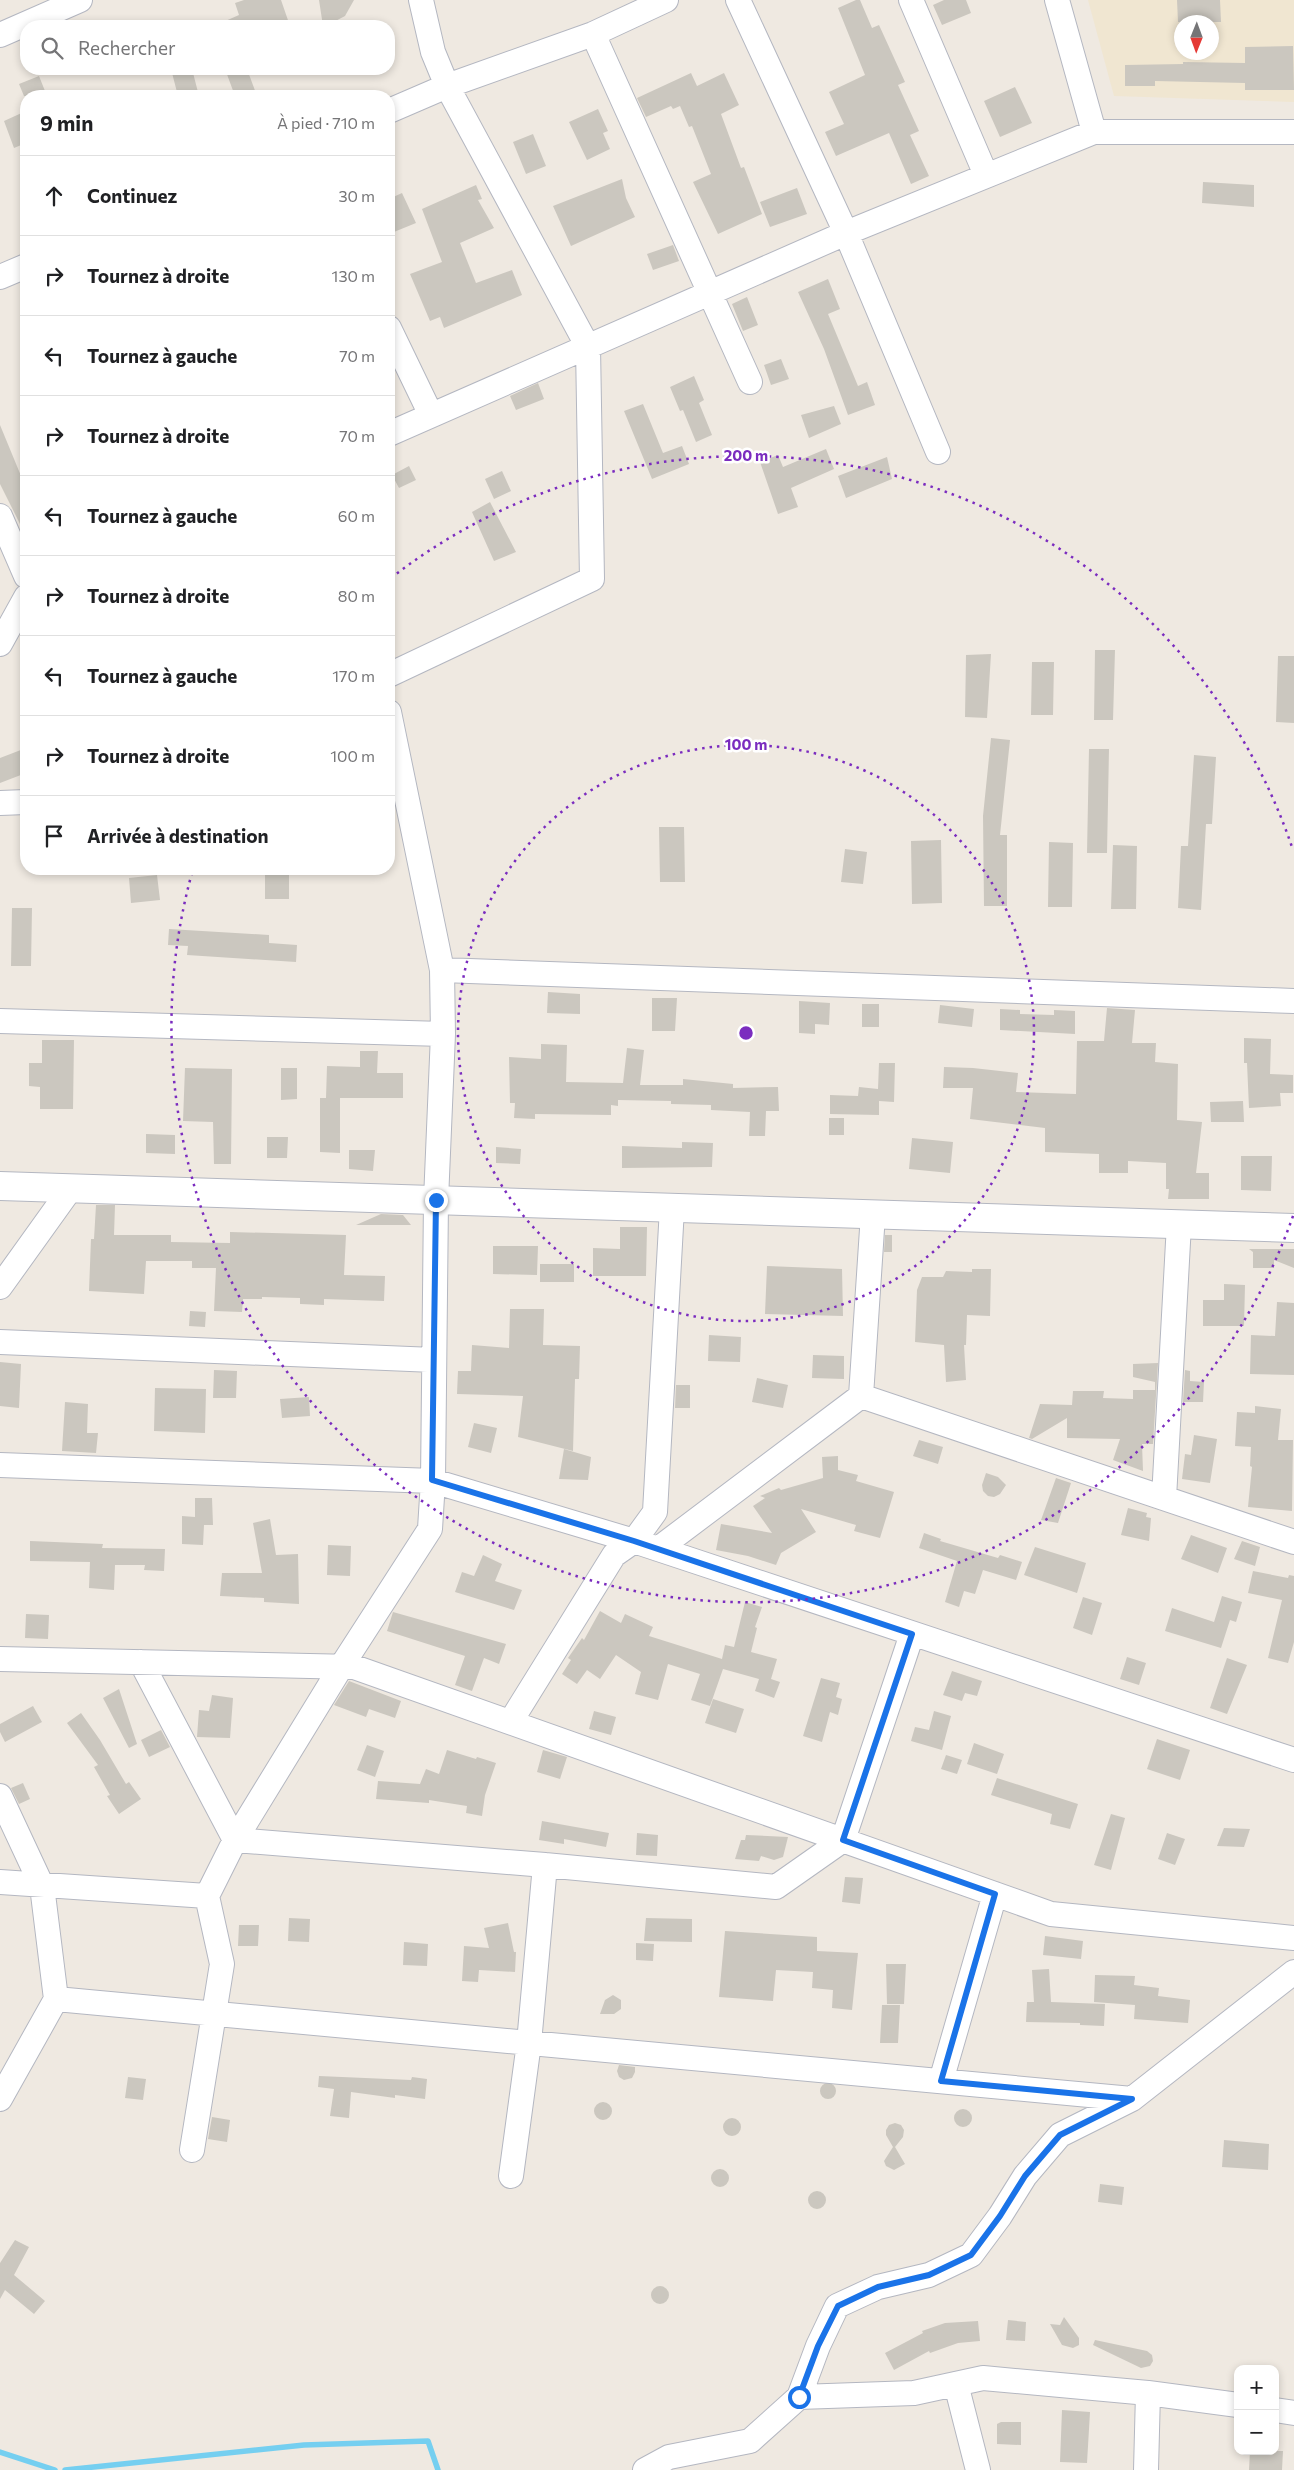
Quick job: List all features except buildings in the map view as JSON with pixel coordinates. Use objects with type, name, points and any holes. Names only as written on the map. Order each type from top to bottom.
[{"type":"street","points":[[34,20],[80,0]]},
{"type":"street","points":[[395,671],[592,579],[588,347],[447,86],[433,52],[421,0]]},
{"type":"street","points":[[395,108],[447,86],[593,34],[666,0]]},
{"type":"street","points":[[738,0],[846,233],[938,452]]},
{"type":"street","points":[[911,0],[986,175]]},
{"type":"street","points":[[1057,0],[1094,132]]},
{"type":"street","points":[[0,35],[20,26]]},
{"type":"street","points":[[593,34],[712,292],[750,382]]},
{"type":"street","points":[[395,431],[846,233],[1094,132],[1294,132]]},
{"type":"street","points":[[0,277],[20,269]]},
{"type":"street","points":[[395,340],[431,415]]},
{"type":"street","points":[[0,516],[20,562]]},
{"type":"street","points":[[0,644],[20,609]]},
{"type":"street","points":[[192,2150],[222,1964],[207,1896],[235,1840],[340,1667],[430,1529],[442,970],[395,741]]},
{"type":"street","points":[[0,803],[20,802]]},
{"type":"street","points":[[442,970],[1294,1001]]},
{"type":"street","points":[[0,1021],[442,1034]]},
{"type":"street","points":[[0,1186],[1294,1228]]},
{"type":"street","points":[[0,1286],[71,1188]]},
{"type":"street","points":[[511,1721],[614,1555],[634,1541],[655,1512],[672,1208]]},
{"type":"street","points":[[658,1549],[860,1396],[873,1214]]},
{"type":"street","points":[[1164,1498],[1179,1224]]},
{"type":"street","points":[[0,1342],[434,1360]]},
{"type":"street","points":[[860,1396],[1294,1542]]},
{"type":"street","points":[[0,1465],[432,1480],[634,1541],[1294,1760]]},
{"type":"street","points":[[235,1840],[545,1865],[776,1887],[843,1840],[912,1634]]},
{"type":"street","points":[[0,1659],[354,1667],[511,1721],[1051,1914],[1294,1938]]},
{"type":"street","points":[[141,1662],[235,1840]]},
{"type":"street","points":[[0,1796],[42,1886],[56,1999],[0,2099]]},
{"type":"street","points":[[511,2176],[529,2043],[545,1865]]},
{"type":"street","points":[[0,1882],[207,1896]]},
{"type":"street","points":[[941,2081],[995,1894]]},
{"type":"street","points":[[645,2470],[669,2457],[750,2441],[799,2397],[818,2346],[838,2306],[878,2287],[929,2275],[971,2255],[1000,2216],[1025,2176],[1060,2135],[1132,2099],[1294,1972]]},
{"type":"street","points":[[56,1999],[1132,2099]]},
{"type":"street","points":[[799,2397],[914,2392],[983,2378],[1148,2393],[1234,2404]]},
{"type":"street","points":[[956,2384],[978,2470]]},
{"type":"street","points":[[1146,2470],[1148,2393]]},
{"type":"street","points":[[1279,2411],[1294,2413]]},
{"type":"shaded area","points":[[1088,0],[1294,0],[1294,102],[1114,96]]},
{"type":"waterway","points":[[65,2470],[304,2445],[428,2441],[438,2470]]},
{"type":"waterway","points":[[0,2452],[55,2470]]},
{"type":"route","points":[[436,1200],[432,1480],[634,1541],[912,1634],[843,1840],[995,1894],[941,2081],[1132,2099],[1060,2135],[1025,2176],[1000,2216],[971,2255],[929,2275],[878,2287],[838,2306],[818,2346],[799,2397]]}]
